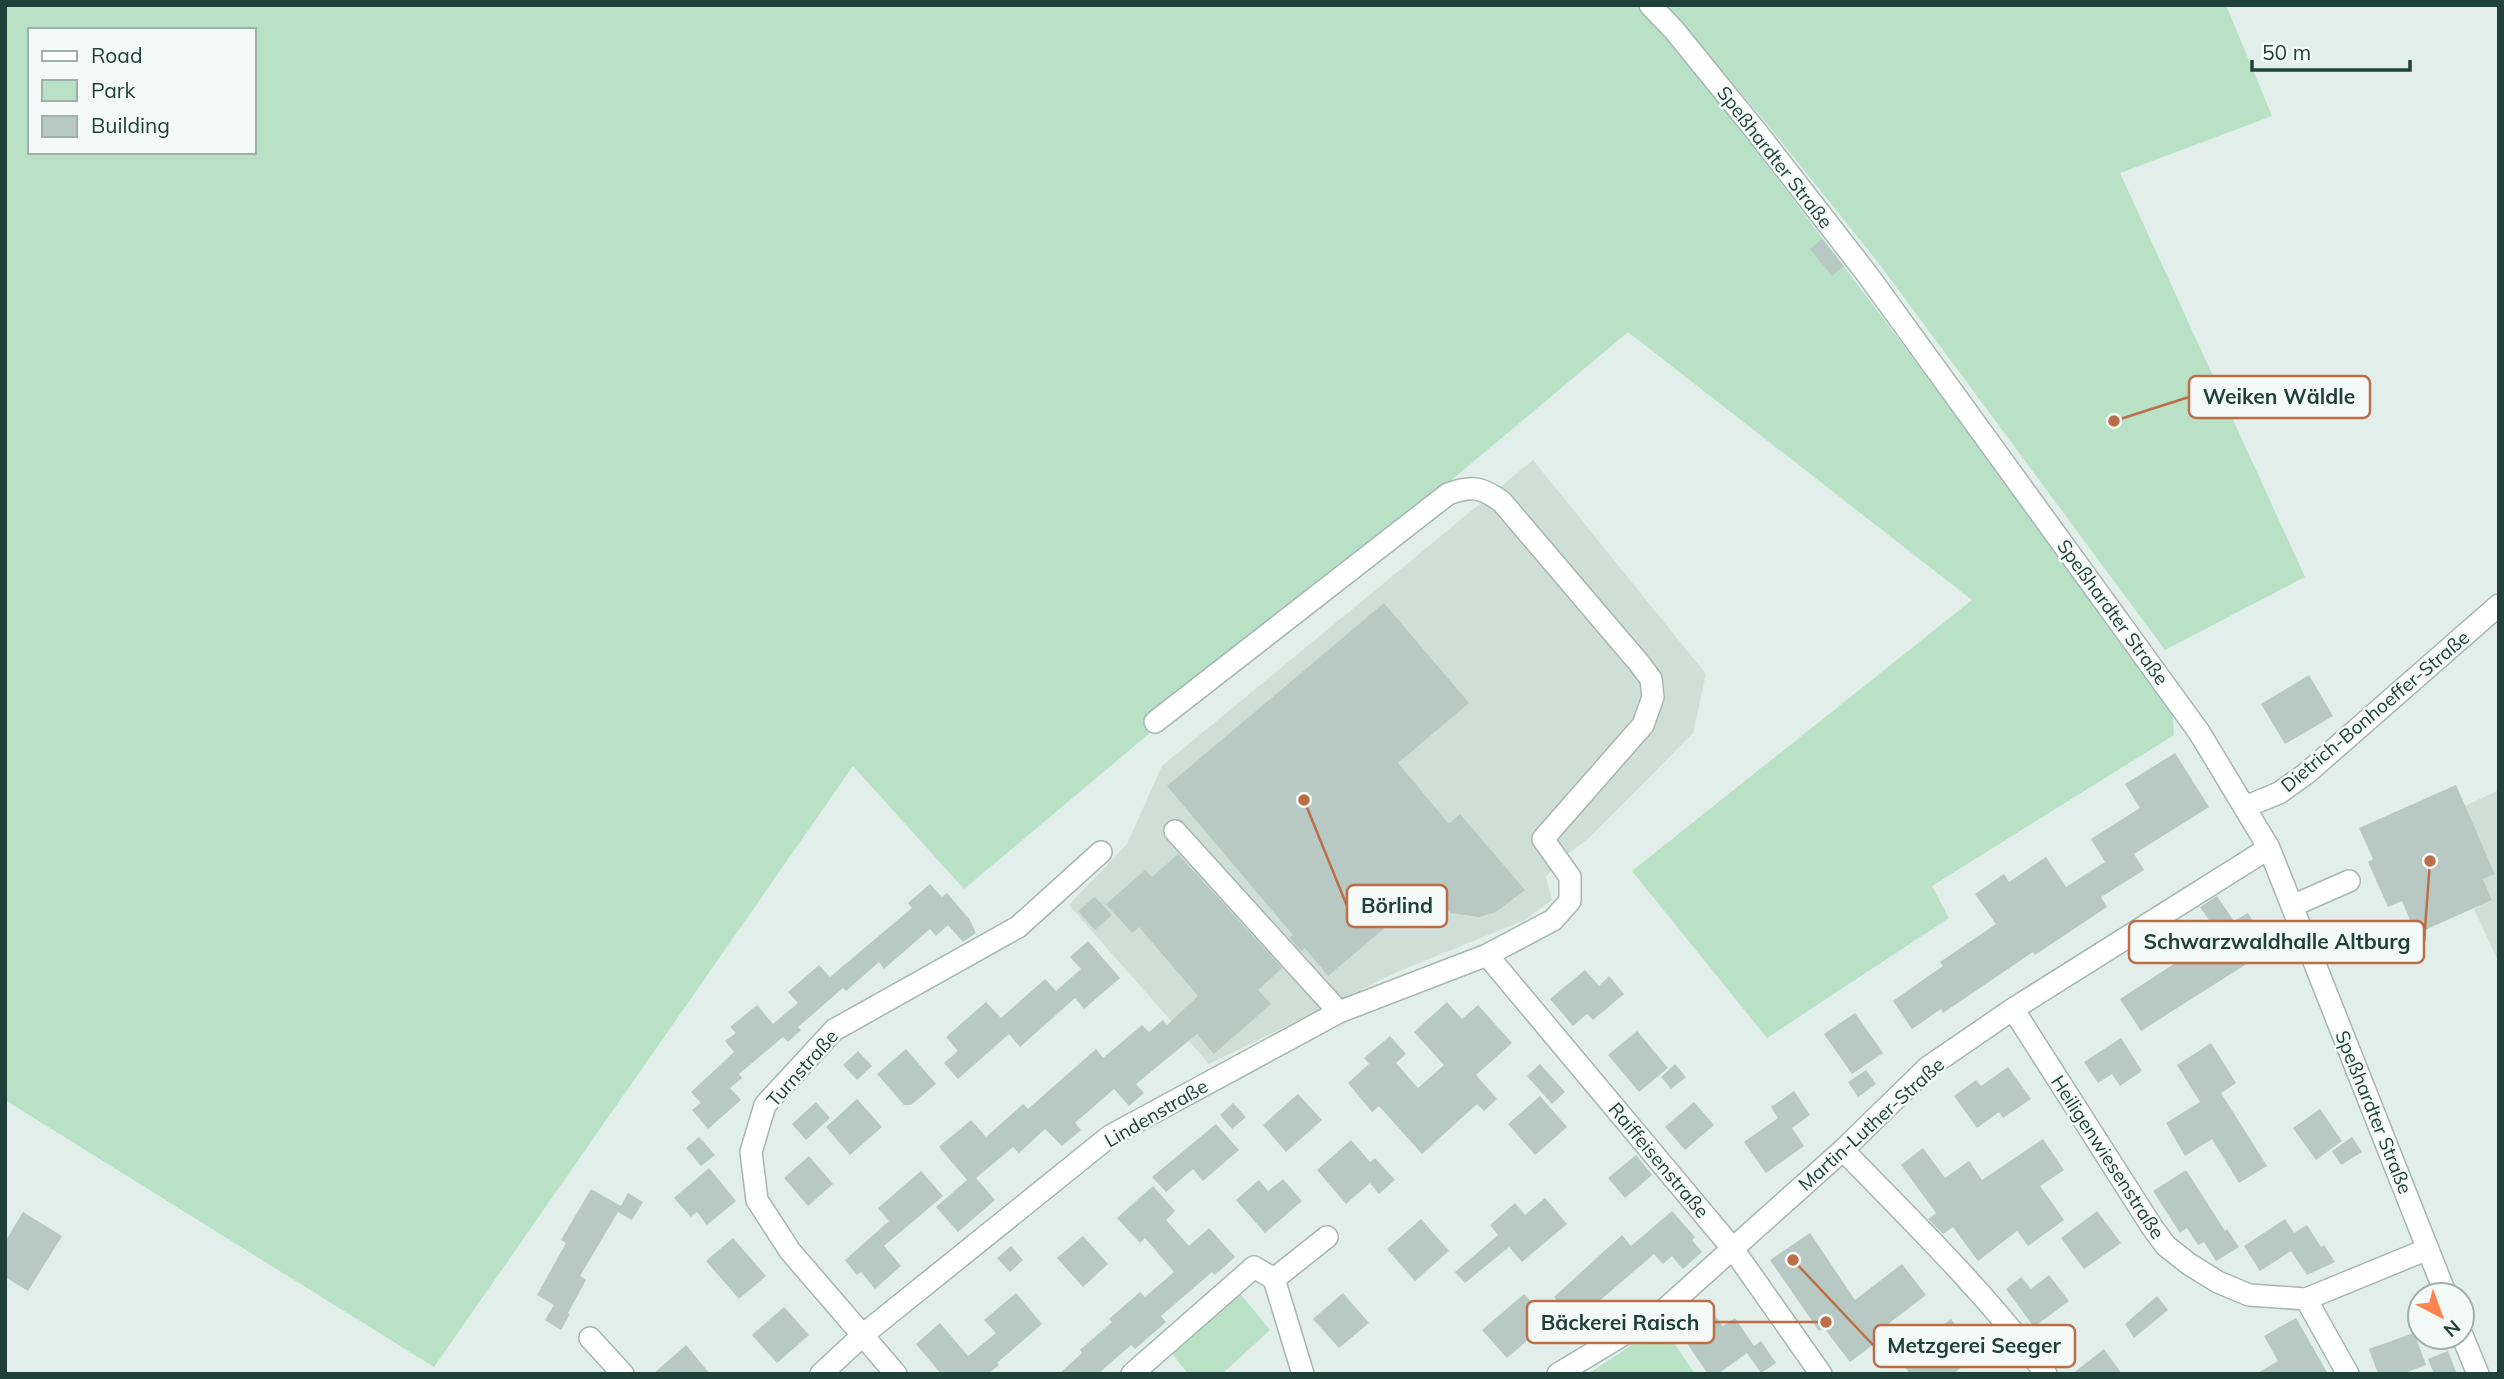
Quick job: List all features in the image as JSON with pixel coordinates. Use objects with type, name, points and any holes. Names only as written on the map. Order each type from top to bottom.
[{"type":"street","name":"Speßhardter Straße","points":[[1650,5],[1674,30],[1756,131],[1875,285],[2192,721],[2269,848],[2440,1281]]},
{"type":"street","name":"Lindenstraße","points":[[821,1374],[864,1334],[1110,1136],[1339,1012],[1487,955],[1553,920],[1570,901],[1570,877],[1543,839],[1643,724],[1653,696],[1651,678],[1502,502],[1488,491],[1465,487],[1448,494],[1155,722]]},
{"type":"street","name":"Dietrich-Bonhoeffer-Straße","points":[[2245,807],[2279,793],[2306,773],[2499,605]]},
{"type":"street","points":[[1175,831],[1339,1012]]},
{"type":"street","name":"Martin-Luther-Straße","points":[[1558,1374],[1664,1310],[1843,1150],[1927,1068],[2013,1009],[2269,848]]},
{"type":"street","name":"Turnstraße","points":[[896,1374],[790,1251],[757,1200],[751,1152],[765,1105],[834,1030],[1018,927],[1101,852]]},
{"type":"street","points":[[2292,906],[2349,881]]},
{"type":"street","name":"Raiffeisenstraße","points":[[1487,955],[1733,1248],[1821,1374]]},
{"type":"street","name":"Heiligenwiesenstraße","points":[[2013,1009],[2151,1227],[2166,1246],[2218,1282],[2249,1294],[2306,1299],[2428,1250]]},
{"type":"street","points":[[1843,1150],[1955,1266],[2046,1374]]},
{"type":"street","points":[[1274,1279],[1327,1237]]},
{"type":"street","points":[[1132,1374],[1254,1267],[1274,1279],[1303,1374]]},
{"type":"street","points":[[2306,1299],[2348,1374]]},
{"type":"street","points":[[590,1338],[623,1374]]},
{"type":"street","points":[[2468,1351],[2477,1374]]},
{"type":"shaded area","points":[[1533,460],[1706,674],[1693,733],[1590,837],[1560,860],[1546,877],[1552,900],[1525,920],[1397,972],[1209,1064],[1069,905],[1127,844],[1162,766]]},
{"type":"shaded area","points":[[2499,790],[2499,963],[2474,909],[2492,900],[2483,879],[2495,873],[2465,806]]},
{"type":"green space","points":[[5,5],[1638,5],[1684,55],[2172,701],[2174,735],[1932,886],[1949,918],[1767,1038],[1632,871],[1972,600],[1628,332],[964,889],[853,766],[434,1367],[5,1100]]},
{"type":"green space","points":[[1666,5],[2226,5],[2272,116],[2120,173],[2305,577],[2165,650],[1880,265],[1764,120]]},
{"type":"green space","points":[[1238,1291],[1270,1330],[1222,1374],[1188,1374],[1170,1351]]},
{"type":"green space","points":[[1662,1325],[1695,1374],[1588,1374]]},
{"type":"building","points":[[1822,239],[1844,266],[1832,276],[1810,249]]},
{"type":"building","points":[[1384,603],[1469,703],[1398,763],[1449,824],[1460,814],[1525,890],[1496,912],[1479,917],[1451,913],[1427,892],[1328,976],[1305,948],[1301,951],[1290,938],[1293,935],[1167,786]]},
{"type":"building","points":[[2309,675],[2333,716],[2285,744],[2261,704]]},
{"type":"building","points":[[2175,753],[2209,807],[2134,854],[2144,870],[2101,897],[2107,907],[2035,955],[2033,952],[1943,1013],[1941,1009],[1912,1029],[1893,1001],[1943,966],[1940,962],[1996,924],[1975,894],[2004,874],[2009,882],[2046,857],[2066,887],[2105,862],[2091,839],[2140,808],[2125,784]]},
{"type":"building","points":[[2456,785],[2495,874],[2483,879],[2492,900],[2416,934],[2402,901],[2388,907],[2368,862],[2373,859],[2359,828]]},
{"type":"building","points":[[1178,854],[1282,968],[1258,990],[1271,1004],[1214,1054],[1197,1034],[1136,1084],[1144,1093],[1129,1106],[1114,1089],[1075,1123],[1081,1130],[1062,1146],[1045,1129],[1019,1153],[1013,1147],[976,1178],[995,1200],[958,1232],[936,1207],[967,1180],[939,1147],[971,1120],[986,1137],[1023,1104],[1028,1109],[1096,1049],[1103,1058],[1142,1025],[1149,1032],[1163,1020],[1167,1025],[1198,996],[1139,927],[1132,933],[1106,904],[1145,870],[1152,877]]},
{"type":"building","points":[[930,884],[942,897],[947,893],[970,920],[976,933],[963,942],[948,925],[936,936],[930,929],[884,969],[879,962],[846,991],[843,988],[798,1027],[801,1030],[788,1042],[783,1037],[739,1074],[742,1078],[730,1088],[741,1100],[708,1129],[692,1110],[701,1103],[691,1092],[734,1052],[725,1041],[736,1033],[730,1027],[757,1005],[773,1024],[798,1003],[788,992],[819,965],[830,977],[912,908],[908,903]]},
{"type":"building","points":[[2217,896],[2234,921],[2248,913],[2270,949],[2141,1031],[2120,999],[2183,958],[2181,954],[2217,932],[2200,907]]},
{"type":"building","points":[[1095,897],[1112,915],[1095,930],[1078,911]]},
{"type":"building","points":[[1088,941],[1120,978],[1084,1009],[1075,998],[1020,1047],[1009,1034],[958,1079],[944,1063],[958,1051],[946,1037],[986,1002],[1001,1018],[1045,979],[1056,991],[1081,969],[1070,957]]},
{"type":"building","points":[[1585,970],[1599,986],[1609,976],[1624,994],[1593,1020],[1587,1014],[1573,1026],[1550,999]]},
{"type":"building","points":[[1447,1002],[1462,1019],[1478,1005],[1512,1043],[1476,1075],[1497,1099],[1484,1111],[1477,1104],[1422,1154],[1379,1106],[1372,1112],[1348,1083],[1369,1064],[1364,1058],[1390,1036],[1406,1054],[1396,1063],[1418,1088],[1444,1065],[1414,1032]]},
{"type":"building","points":[[1855,1013],[1883,1053],[1852,1074],[1824,1034]]},
{"type":"building","points":[[1637,1031],[1668,1068],[1639,1092],[1608,1055]]},
{"type":"building","points":[[2121,1038],[2142,1071],[2120,1086],[2112,1074],[2098,1083],[2084,1062]]},
{"type":"building","points":[[2211,1043],[2236,1083],[2221,1093],[2267,1166],[2239,1183],[2212,1139],[2185,1156],[2166,1123],[2200,1102],[2177,1065]]},
{"type":"building","points":[[906,1049],[936,1084],[911,1105],[904,1105],[877,1074]]},
{"type":"building","points":[[858,1051],[872,1066],[857,1080],[843,1065]]},
{"type":"building","points":[[1540,1064],[1565,1092],[1552,1104],[1527,1076]]},
{"type":"building","points":[[1675,1064],[1686,1077],[1671,1089],[1661,1077]]},
{"type":"building","points":[[2008,1067],[2031,1099],[2003,1118],[1999,1112],[1977,1128],[1954,1096],[1976,1080],[1981,1086]]},
{"type":"building","points":[[1866,1070],[1876,1084],[1858,1097],[1848,1082]]},
{"type":"building","points":[[1794,1091],[1810,1115],[1792,1128],[1804,1146],[1766,1173],[1744,1142],[1778,1118],[1771,1107]]},
{"type":"building","points":[[1298,1094],[1322,1120],[1286,1152],[1263,1125]]},
{"type":"building","points":[[1540,1096],[1567,1127],[1535,1155],[1508,1124]]},
{"type":"building","points":[[857,1099],[882,1127],[850,1155],[826,1127]]},
{"type":"building","points":[[816,1102],[830,1118],[806,1140],[792,1124]]},
{"type":"building","points":[[1694,1102],[1714,1125],[1685,1150],[1665,1127]]},
{"type":"building","points":[[1233,1103],[1246,1117],[1232,1129],[1220,1115]]},
{"type":"building","points":[[2320,1109],[2342,1141],[2316,1160],[2293,1128]]},
{"type":"building","points":[[1216,1124],[1239,1150],[1203,1181],[1193,1169],[1166,1192],[1152,1177]]},
{"type":"building","points":[[699,1137],[715,1155],[701,1166],[686,1148]]},
{"type":"building","points":[[2352,1137],[2362,1152],[2341,1165],[2332,1151]]},
{"type":"building","points":[[2043,1139],[2064,1170],[2040,1186],[2064,1220],[2028,1246],[2017,1231],[1978,1261],[1953,1227],[1943,1234],[1928,1219],[1936,1213],[1901,1165],[1923,1148],[1945,1178],[1969,1161],[1982,1180]]},
{"type":"building","points":[[1351,1140],[1370,1162],[1375,1158],[1395,1180],[1379,1194],[1370,1183],[1346,1204],[1317,1170]]},
{"type":"building","points":[[1636,1155],[1652,1175],[1625,1198],[1608,1178]]},
{"type":"building","points":[[809,1156],[833,1184],[808,1206],[784,1178]]},
{"type":"building","points":[[709,1168],[736,1201],[707,1225],[697,1212],[691,1217],[674,1198]]},
{"type":"building","points":[[2186,1170],[2225,1231],[2227,1229],[2239,1247],[2216,1261],[2204,1242],[2198,1245],[2187,1228],[2180,1233],[2153,1191]]},
{"type":"building","points":[[921,1171],[943,1196],[884,1246],[901,1266],[875,1289],[861,1272],[857,1275],[845,1260],[889,1221],[878,1208]]},
{"type":"building","points":[[1283,1179],[1302,1201],[1265,1233],[1236,1200],[1259,1180],[1268,1191]]},
{"type":"building","points":[[1153,1186],[1175,1211],[1166,1220],[1189,1246],[1209,1228],[1235,1257],[1215,1275],[1212,1272],[1161,1316],[1166,1322],[1135,1349],[1131,1345],[1098,1374],[1059,1374],[1082,1353],[1080,1350],[1112,1322],[1109,1319],[1140,1292],[1145,1297],[1174,1272],[1145,1238],[1140,1243],[1117,1218]]},
{"type":"building","points":[[591,1189],[621,1206],[628,1193],[643,1202],[632,1220],[618,1212],[580,1276],[586,1280],[561,1330],[545,1320],[554,1305],[537,1295],[566,1243],[561,1240]]},
{"type":"building","points":[[1545,1198],[1567,1224],[1522,1262],[1509,1247],[1465,1283],[1455,1272],[1498,1235],[1490,1225],[1515,1203],[1525,1215]]},
{"type":"building","points":[[1672,1211],[1695,1237],[1692,1240],[1702,1252],[1683,1269],[1672,1256],[1663,1264],[1654,1254],[1575,1322],[1554,1297],[1622,1235],[1631,1246]]},
{"type":"building","points":[[2097,1211],[2121,1243],[2084,1269],[2061,1238]]},
{"type":"building","points":[[23,1212],[62,1236],[28,1291],[5,1277],[5,1242]]},
{"type":"building","points":[[1421,1219],[1449,1251],[1415,1281],[1387,1249]]},
{"type":"building","points":[[2285,1219],[2294,1233],[2307,1225],[2321,1247],[2324,1245],[2335,1262],[2307,1275],[2291,1251],[2260,1271],[2244,1246]]},
{"type":"building","points":[[1810,1233],[1855,1300],[1902,1264],[1926,1295],[1888,1324],[1893,1330],[1850,1362],[1824,1328],[1819,1331],[1770,1260]]},
{"type":"building","points":[[1083,1236],[1108,1264],[1083,1287],[1057,1258]]},
{"type":"building","points":[[733,1238],[766,1276],[739,1299],[706,1261]]},
{"type":"building","points":[[1011,1246],[1023,1260],[1010,1272],[997,1258]]},
{"type":"building","points":[[2049,1275],[2069,1301],[2034,1327],[2006,1289],[2021,1277],[2031,1289]]},
{"type":"building","points":[[1016,1293],[1042,1324],[988,1374],[941,1374],[916,1344],[940,1323],[968,1356],[996,1333],[984,1320]]},
{"type":"building","points":[[1343,1293],[1369,1323],[1339,1348],[1313,1319]]},
{"type":"building","points":[[1524,1294],[1549,1322],[1507,1358],[1482,1330]]},
{"type":"building","points":[[2157,1296],[2168,1310],[2134,1338],[2125,1324]]},
{"type":"building","points":[[784,1307],[809,1335],[777,1363],[752,1335]]},
{"type":"building","points":[[1716,1317],[1723,1326],[1735,1318],[1754,1346],[1761,1341],[1776,1363],[1761,1373],[1747,1353],[1718,1374],[1708,1374],[1684,1339]]},
{"type":"building","points":[[2296,1318],[2328,1374],[2256,1374],[2278,1361],[2264,1336]]},
{"type":"building","points":[[1951,1319],[1978,1354],[1953,1374],[1910,1374],[1899,1359]]},
{"type":"building","points":[[2406,1336],[2406,1351],[2421,1351],[2426,1365],[2402,1374],[2378,1374],[2369,1349]]},
{"type":"building","points":[[686,1345],[710,1374],[653,1374]]},
{"type":"building","points":[[2104,1349],[2122,1374],[2072,1374]]},
{"type":"building","points":[[2448,1351],[2457,1374],[2434,1374],[2428,1359]]},
{"type":"place","name":"Weiken Wäldle","points":[[2114,421]]},
{"type":"place","name":"Börlind","points":[[1304,800]]},
{"type":"place","name":"Schwarzwaldhalle Altburg","points":[[2430,861]]},
{"type":"place","name":"Metzgerei Seeger","points":[[1793,1260]]},
{"type":"place","name":"Bäckerei Raisch","points":[[1826,1322]]}]
